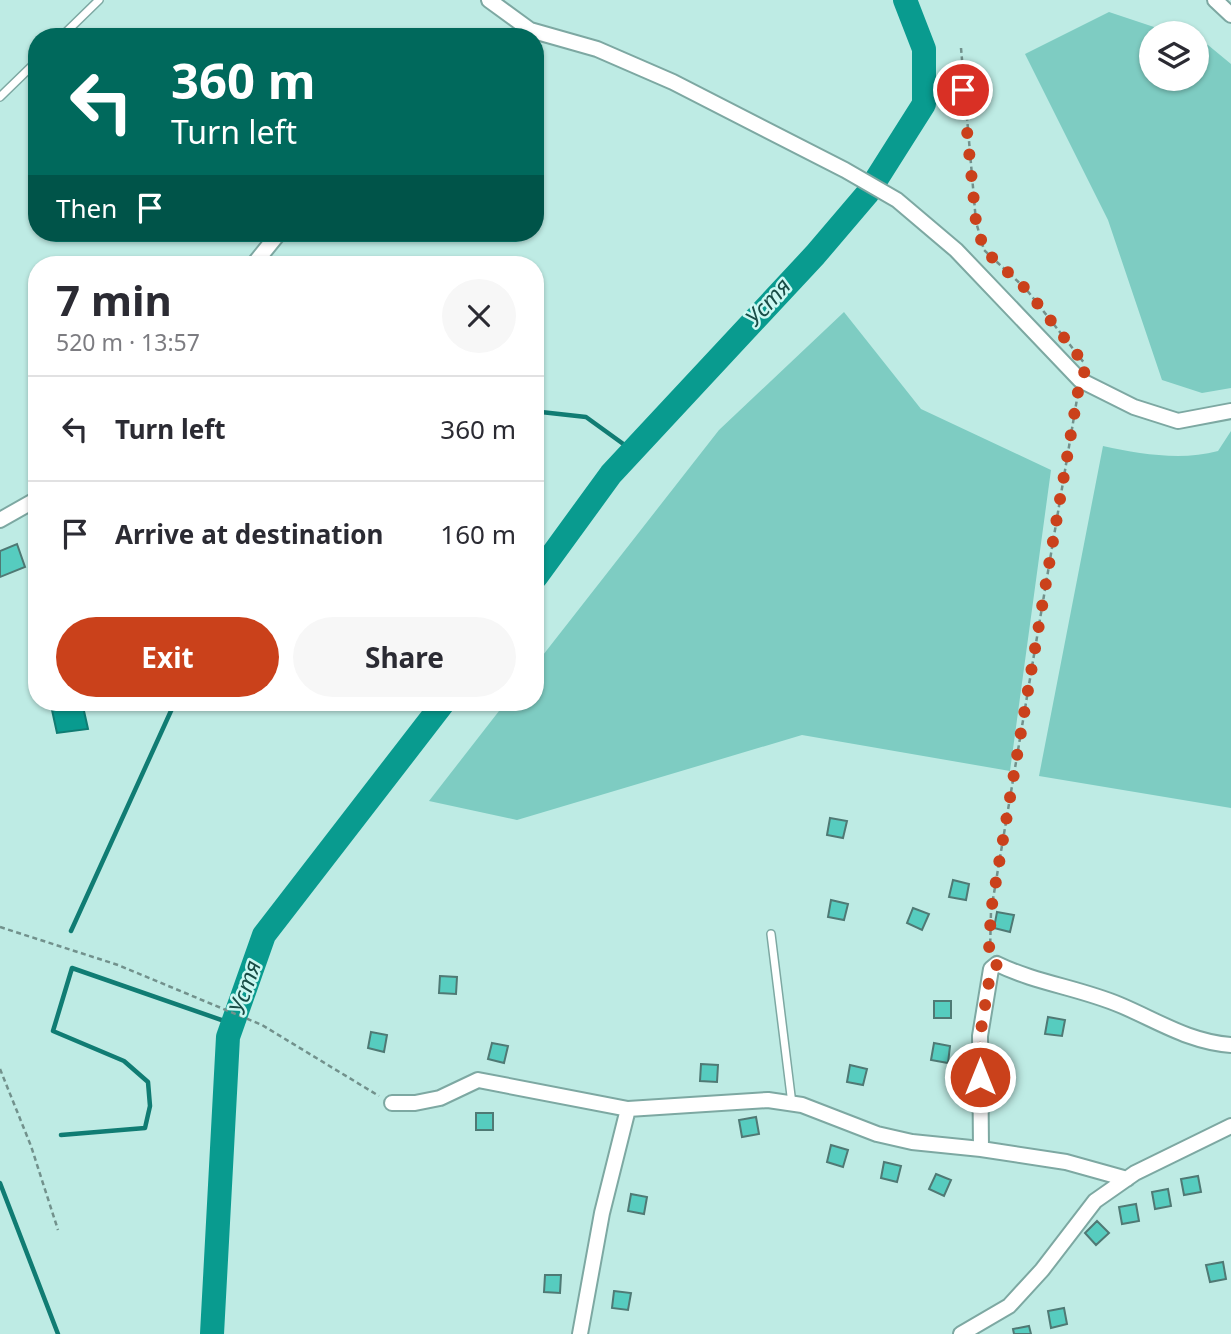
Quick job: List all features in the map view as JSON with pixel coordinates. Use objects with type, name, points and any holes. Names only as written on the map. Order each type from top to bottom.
[{"type":"street","points":[[489,0],[520,28]]},
{"type":"street","points":[[1216,0],[1231,15]]},
{"type":"street","points":[[544,38],[597,49],[673,82],[845,170],[897,200],[956,250],[1080,380],[1135,407],[1178,421],[1231,411]]},
{"type":"street","points":[[260,256],[272,242]]},
{"type":"street","points":[[0,520],[28,504]]},
{"type":"street","points":[[981,1149],[980,1036],[991,969],[998,964],[1022,976],[1122,1006],[1208,1044],[1231,1045]]},
{"type":"street","points":[[391,1103],[415,1103],[440,1098],[478,1080],[628,1109],[768,1100],[792,1104],[877,1134],[912,1142],[1066,1162],[1127,1179]]},
{"type":"street","points":[[579,1334],[602,1213],[628,1109]]},
{"type":"street","points":[[961,1334],[1009,1306],[1042,1270],[1095,1201],[1127,1179],[1188,1145],[1231,1126]]},
{"type":"lane","points":[[70,28],[99,0]]},
{"type":"lane","points":[[0,97],[28,70]]},
{"type":"lane","points":[[771,934],[792,1104]]},
{"type":"path","points":[[961,48],[975,209],[984,250],[1026,289],[1087,367],[1080,380],[991,911],[989,950],[998,964]]},
{"type":"path","points":[[0,928],[118,965],[262,1025],[355,1084],[391,1103]]},
{"type":"path","points":[[0,1069],[31,1146],[58,1230]]},
{"type":"shaded area","points":[[1109,12],[1139,22],[1139,91],[1209,91],[1209,46],[1231,64],[1231,388],[1202,393],[1162,380],[1108,220],[1025,54]]},
{"type":"shaded area","points":[[844,312],[921,409],[1051,470],[1010,771],[802,735],[517,820],[429,801],[499,711],[544,711],[544,654],[719,430]]},
{"type":"shaded area","points":[[1231,431],[1231,808],[1039,776],[1103,446],[1131,452],[1190,456],[1218,451]]},
{"type":"shaded area","points":[[52,711],[84,711],[88,729],[57,733]]},
{"type":"building","points":[[17,544],[25,567],[0,577],[0,551]]},
{"type":"building","points":[[830,818],[847,821],[843,838],[827,835]]},
{"type":"building","points":[[953,880],[969,884],[966,900],[949,897]]},
{"type":"building","points":[[831,900],[848,904],[844,920],[828,917]]},
{"type":"building","points":[[913,908],[929,914],[922,930],[907,923]]},
{"type":"building","points":[[997,912],[1014,915],[1010,932],[994,928]]},
{"type":"building","points":[[440,976],[457,977],[456,994],[439,993]]},
{"type":"building","points":[[934,1001],[951,1001],[951,1018],[934,1018]]},
{"type":"building","points":[[1048,1017],[1065,1020],[1062,1036],[1045,1034]]},
{"type":"building","points":[[371,1032],[387,1035],[384,1052],[368,1048]]},
{"type":"building","points":[[492,1043],[508,1046],[504,1063],[488,1059]]},
{"type":"building","points":[[934,1043],[950,1046],[948,1063],[931,1060]]},
{"type":"building","points":[[987,1063],[1004,1063],[1004,1080],[987,1080]]},
{"type":"building","points":[[701,1064],[718,1065],[717,1082],[700,1081]]},
{"type":"building","points":[[850,1065],[867,1069],[863,1085],[847,1082]]},
{"type":"building","points":[[476,1113],[493,1113],[493,1130],[476,1130]]},
{"type":"building","points":[[756,1117],[759,1134],[742,1137],[739,1120]]},
{"type":"building","points":[[831,1145],[848,1150],[843,1167],[827,1162]]},
{"type":"building","points":[[884,1162],[901,1166],[897,1182],[881,1178]]},
{"type":"building","points":[[936,1174],[951,1180],[944,1196],[929,1189]]},
{"type":"building","points":[[1198,1176],[1201,1192],[1184,1195],[1181,1179]]},
{"type":"building","points":[[1168,1189],[1171,1206],[1155,1209],[1152,1192]]},
{"type":"building","points":[[631,1194],[647,1197],[644,1214],[628,1211]]},
{"type":"building","points":[[1136,1204],[1139,1221],[1122,1224],[1119,1207]]},
{"type":"building","points":[[1097,1221],[1109,1233],[1096,1245],[1085,1233]]},
{"type":"building","points":[[1223,1262],[1226,1279],[1210,1282],[1206,1265]]},
{"type":"building","points":[[545,1275],[561,1275],[560,1293],[544,1292]]},
{"type":"building","points":[[614,1291],[631,1293],[628,1310],[612,1308]]},
{"type":"building","points":[[1064,1308],[1067,1324],[1051,1328],[1048,1311]]},
{"type":"building","points":[[1029,1326],[1031,1334],[1014,1334],[1013,1329]]},
{"type":"waterway","name":"Устя","points":[[544,566],[611,474],[815,255],[867,194],[924,104],[924,49],[905,0]]},
{"type":"waterway","points":[[544,412],[586,417],[633,451]]},
{"type":"waterway","points":[[71,931],[171,711]]},
{"type":"waterway","name":"Устя","points":[[212,1334],[228,1037],[264,935],[437,711]]},
{"type":"waterway","points":[[61,1135],[145,1128],[150,1106],[148,1082],[124,1061],[53,1031],[72,968],[233,1024]]},
{"type":"waterway","points":[[0,1183],[58,1334]]},
{"type":"route","points":[[963,90],[976,222],[984,250],[1026,289],[1087,367],[1080,380],[991,911],[989,950],[998,964],[991,969],[980,1036],[980,1077]]}]
